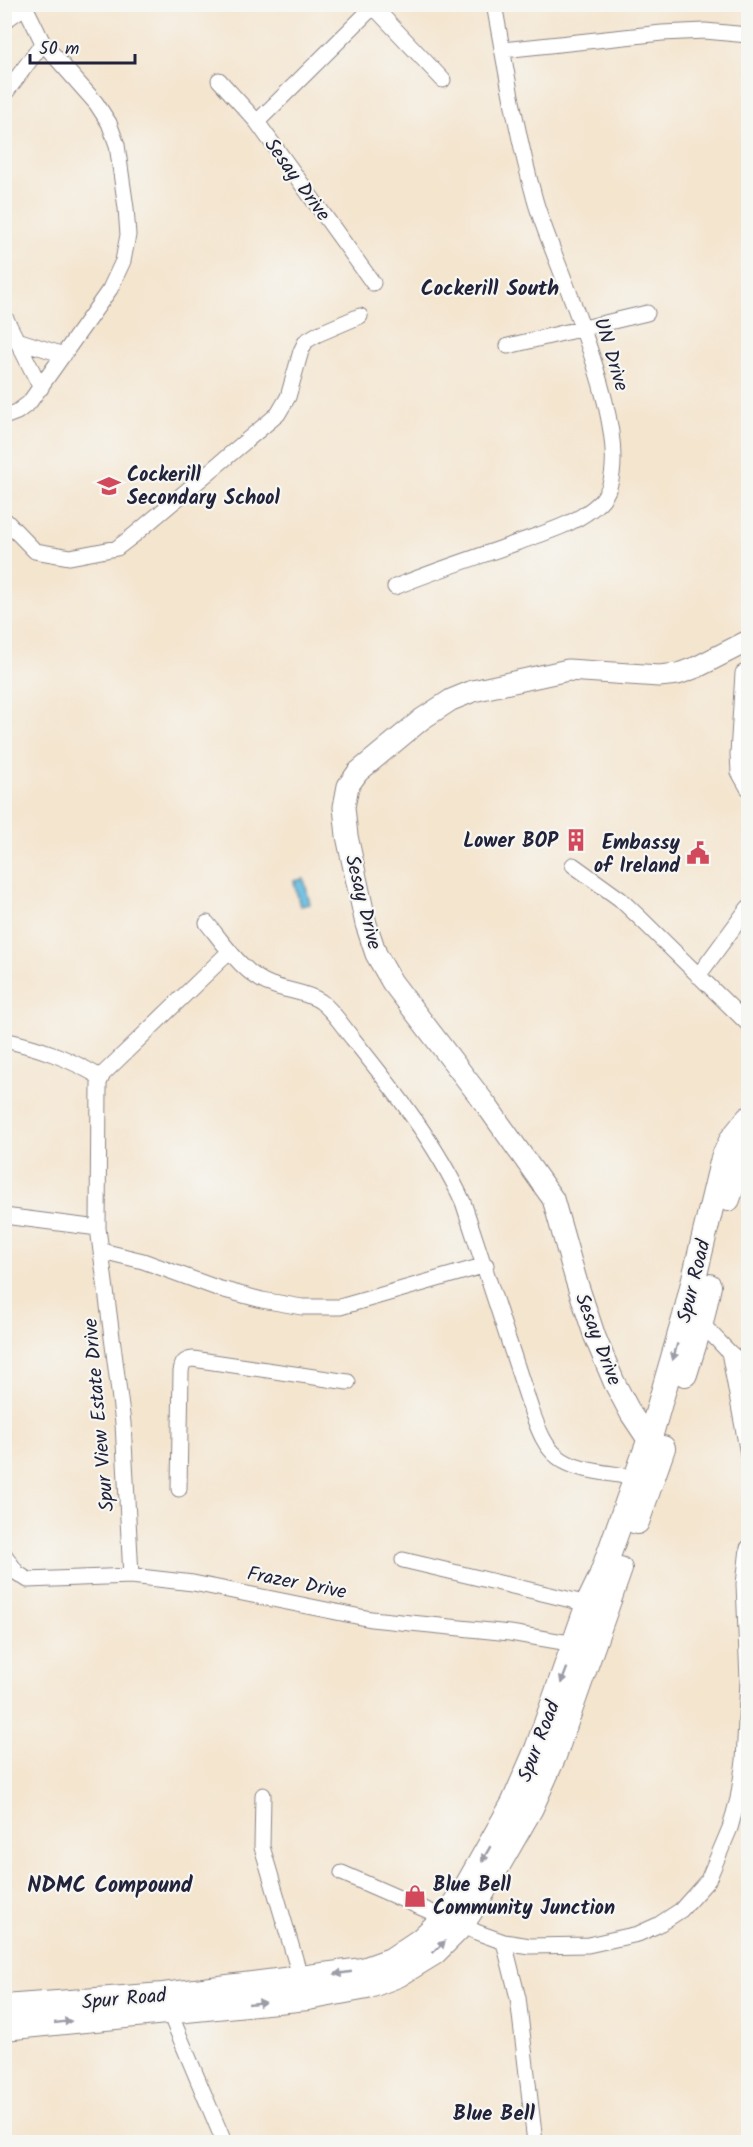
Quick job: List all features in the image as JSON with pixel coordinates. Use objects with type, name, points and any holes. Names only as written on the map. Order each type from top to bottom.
[{"type":"main road","points":[[4,16],[23,4]]},
{"type":"main road","name":"Spur Road","points":[[4,2007],[308,1998],[367,1987],[399,1975],[434,1953],[452,1922],[508,1851],[531,1808],[546,1753],[656,1446],[693,1320],[708,1255],[723,1158],[732,1139],[748,1119]]},
{"type":"main road","name":"Spur Road","points":[[708,1255],[748,1145]]},
{"type":"main road","name":"Spur Road","points":[[585,1645],[588,1604],[608,1581]]},
{"type":"main road","name":"Spur Road","points":[[4,2028],[165,2003],[219,1987],[363,1970],[391,1960],[452,1922]]},
{"type":"street","points":[[4,417],[17,412],[29,403],[110,289],[123,261],[128,235],[117,145],[109,123],[96,104],[43,43],[23,4]]},
{"type":"street","name":"UN Drive","points":[[395,587],[553,530],[581,517],[602,501],[612,479],[613,447],[606,408],[584,329],[536,203],[504,67],[494,4]]},
{"type":"street","points":[[257,122],[375,6],[443,80]]},
{"type":"street","points":[[503,50],[662,33],[705,31],[748,35]]},
{"type":"street","points":[[4,95],[43,43]]},
{"type":"street","name":"Sesay Drive","points":[[219,80],[257,122],[373,282]]},
{"type":"street","points":[[508,346],[647,313]]},
{"type":"street","points":[[4,315],[41,388]]},
{"type":"street","points":[[4,519],[35,550],[70,557],[117,548],[278,414],[288,397],[306,341],[360,316]]},
{"type":"street","points":[[17,340],[64,355]]},
{"type":"street","name":"Sesay Drive","points":[[656,1446],[631,1414],[614,1382],[595,1337],[553,1199],[487,1106],[392,982],[376,954],[366,924],[347,836],[344,807],[348,786],[358,772],[422,719],[458,697],[473,691],[568,670],[659,676],[678,674],[748,641]]},
{"type":"street","points":[[743,673],[738,754],[739,772],[748,788]]},
{"type":"street","points":[[573,865],[620,899],[748,1024]]},
{"type":"street","points":[[698,976],[748,908]]},
{"type":"street","points":[[207,922],[230,951],[255,976],[270,985],[320,1001],[368,1057],[436,1150],[464,1202],[532,1412],[542,1436],[557,1457],[576,1467],[644,1480]]},
{"type":"street","points":[[4,1040],[32,1046],[69,1059],[100,1077],[230,951]]},
{"type":"street","name":"Spur View Estate Drive","points":[[100,1077],[97,1098],[98,1228],[123,1423],[131,1576]]},
{"type":"street","points":[[4,1216],[98,1228]]},
{"type":"street","points":[[102,1251],[240,1294],[302,1307],[340,1307],[486,1265]]},
{"type":"street","points":[[693,1320],[748,1368]]},
{"type":"street","points":[[729,1352],[748,1454]]},
{"type":"street","points":[[179,1489],[181,1372],[186,1360],[194,1359],[348,1382]]},
{"type":"street","points":[[342,1873],[452,1922],[504,1942],[530,1946],[588,1945],[638,1934],[658,1925],[681,1910],[708,1880],[730,1828],[738,1798],[744,1761],[748,1680],[744,1584],[748,1548]]},
{"type":"street","name":"Frazer Drive","points":[[4,1554],[17,1573],[28,1580],[131,1576],[193,1583],[371,1618],[510,1633],[585,1645]]},
{"type":"street","points":[[403,1560],[588,1604]]},
{"type":"street","points":[[263,1795],[261,1847],[302,1979]]},
{"type":"street","points":[[504,1942],[518,1998],[535,2142]]},
{"type":"street","points":[[165,2003],[224,2142]]},
{"type":"water","points":[[304,879],[310,904],[300,906],[294,881]]},
{"type":"place","name":"Cockerill Secondary School","points":[[109,486]]},
{"type":"place","name":"Lower BOP","points":[[576,840]]},
{"type":"place","name":"Embassy of Ireland","points":[[698,853]]},
{"type":"place","name":"Blue Bell Community Junction","points":[[415,1896]]},
{"type":"district","name":"Cockerill South","points":[[490,288]]},
{"type":"district","name":"NDMC Compound","points":[[110,1884]]},
{"type":"district","name":"Blue Bell","points":[[494,2113]]}]
